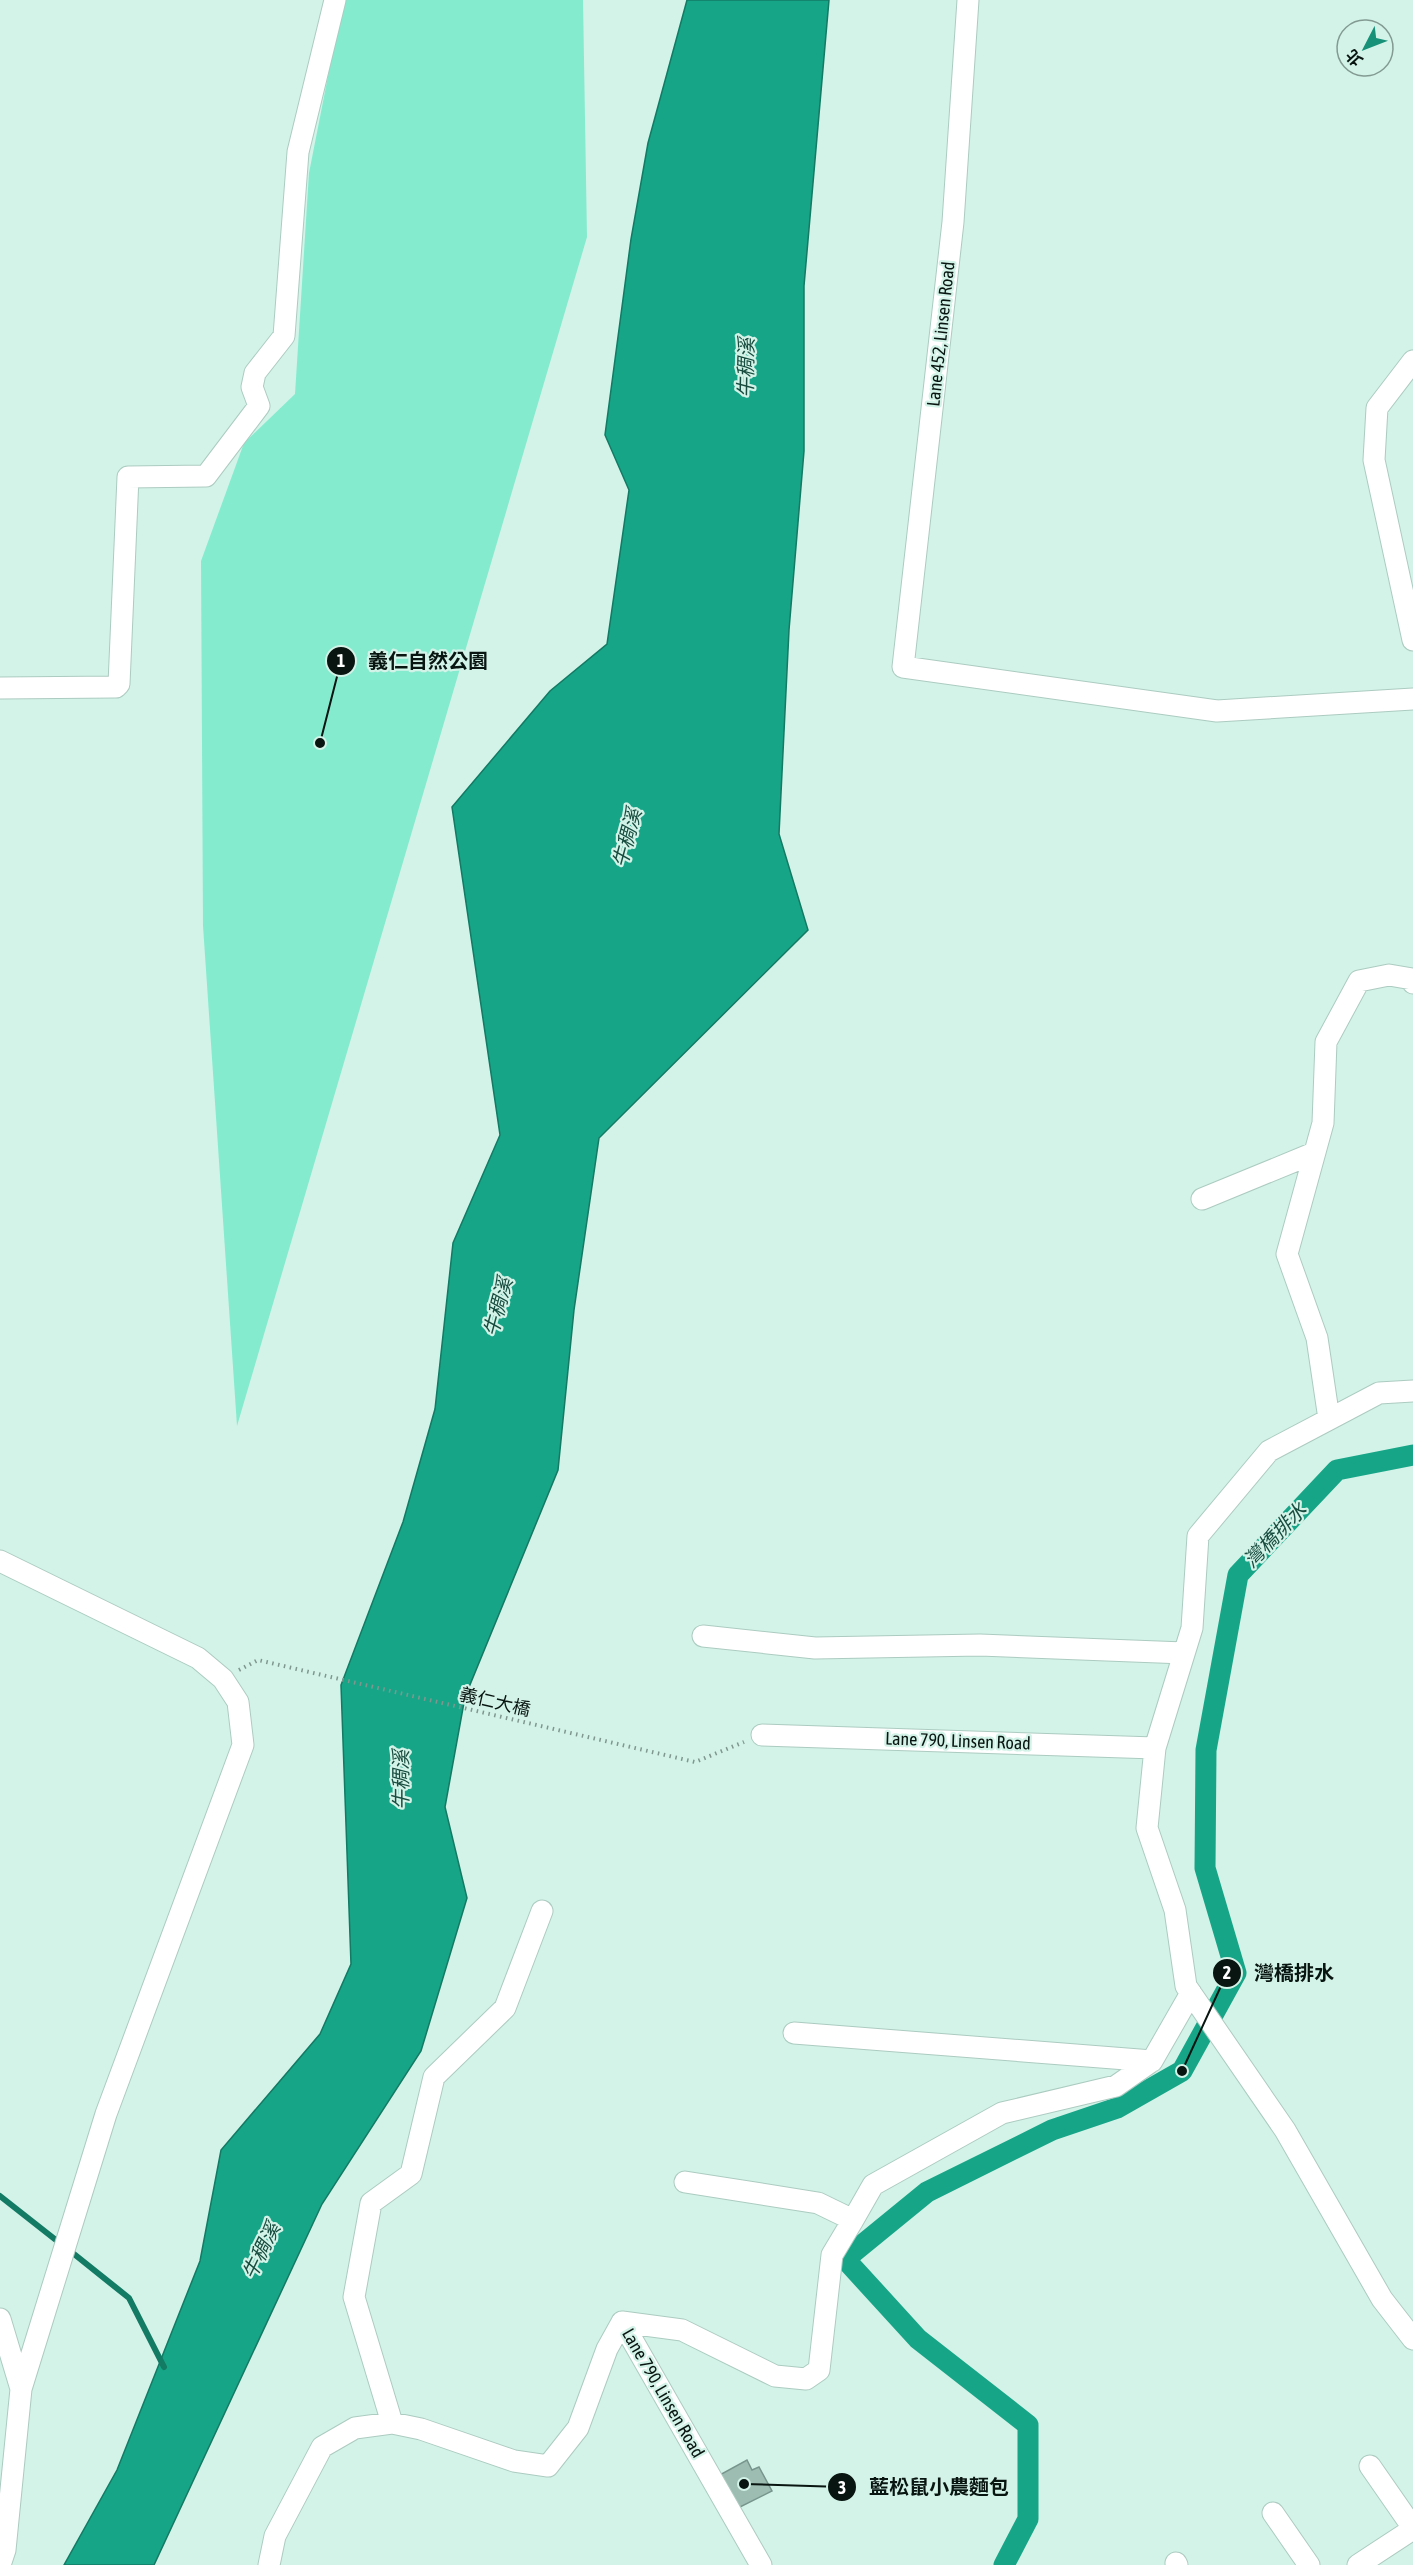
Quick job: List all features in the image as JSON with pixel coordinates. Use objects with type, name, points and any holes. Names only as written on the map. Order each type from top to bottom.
[{"type":"street","points":[[0,688],[116,687],[119,684],[128,477],[206,476],[259,406],[252,387],[255,373],[284,336],[298,152],[335,0]]},
{"type":"street","name":"Lane 452, Linsen Road","points":[[968,0],[953,222],[903,668],[1217,711],[1413,699]]},
{"type":"street","points":[[1413,361],[1377,408],[1374,460],[1413,640]]},
{"type":"street","points":[[1329,1419],[1317,1338],[1287,1254],[1323,1123],[1326,1042],[1359,981],[1389,975],[1413,980]]},
{"type":"street","points":[[1202,1199],[1314,1153]]},
{"type":"street","points":[[1413,1391],[1379,1393],[1269,1451],[1198,1536],[1192,1628],[1155,1748],[1147,1828],[1175,1910],[1186,1986],[1285,2130],[1382,2299],[1413,2339]]},
{"type":"street","points":[[0,1561],[198,1658],[223,1679],[238,1702],[243,1745],[106,2114],[21,2389],[5,2550],[0,2565]]},
{"type":"street","points":[[703,1636],[815,1648],[980,1645],[1184,1653]]},
{"type":"street","name":"Lane 790, Linsen Road","points":[[762,1735],[1155,1748]]},
{"type":"street","points":[[392,2424],[354,2297],[371,2203],[411,2174],[434,2077],[506,2008],[542,1911]]},
{"type":"street","name":"Lane 790, Linsen Road","points":[[622,2322],[682,2330],[775,2376],[806,2379],[819,2370],[832,2255],[873,2185],[1002,2113],[1116,2086],[1152,2061],[1191,1994]]},
{"type":"street","points":[[794,2033],[1152,2061]]},
{"type":"street","points":[[685,2182],[818,2203],[853,2220]]},
{"type":"street","points":[[0,2319],[21,2389]]},
{"type":"street","points":[[269,2565],[275,2536],[322,2447],[355,2428],[392,2424],[421,2428],[514,2461],[548,2466],[578,2428],[607,2349],[622,2322]]},
{"type":"street","name":"Lane 790, Linsen Road","points":[[622,2322],[761,2565]]},
{"type":"street","points":[[1358,2565],[1413,2528],[1370,2466]]},
{"type":"street","points":[[1273,2512],[1309,2565]]},
{"type":"path","name":"義仁大橋","points":[[223,1679],[258,1660],[695,1762],[762,1735]]},
{"type":"shaded area","points":[[343,0],[583,0],[587,237],[237,1426],[203,926],[201,561],[244,443],[295,394],[309,173]]},
{"type":"water","name":"牛稠溪","points":[[687,0],[829,0],[804,286],[804,451],[789,630],[779,834],[808,930],[599,1138],[574,1310],[558,1470],[465,1697],[445,1807],[467,1898],[421,2051],[322,2204],[154,2565],[64,2565],[117,2470],[200,2261],[221,2150],[320,2034],[351,1964],[341,1685],[403,1522],[435,1409],[453,1243],[500,1135],[452,807],[550,691],[607,644],[629,490],[605,435],[631,239],[648,143]]},
{"type":"building","points":[[747,2460],[752,2470],[759,2467],[772,2491],[734,2510],[716,2477]]},
{"type":"waterway","name":"灣橋排水","points":[[1004,2565],[1028,2519],[1028,2425],[918,2339],[845,2259],[927,2192],[1052,2130],[1117,2108],[1182,2071],[1236,1973],[1205,1868],[1206,1750],[1238,1575],[1337,1470],[1413,1455]]},
{"type":"waterway","points":[[0,2196],[61,2244]]},
{"type":"waterway","points":[[69,2250],[129,2298],[164,2367]]},
{"type":"place","name":"義仁自然公園","points":[[320,743]]},
{"type":"place","name":"灣橋排水","points":[[1182,2071]]},
{"type":"place","name":"藍松鼠小農麵包","points":[[744,2484]]}]
